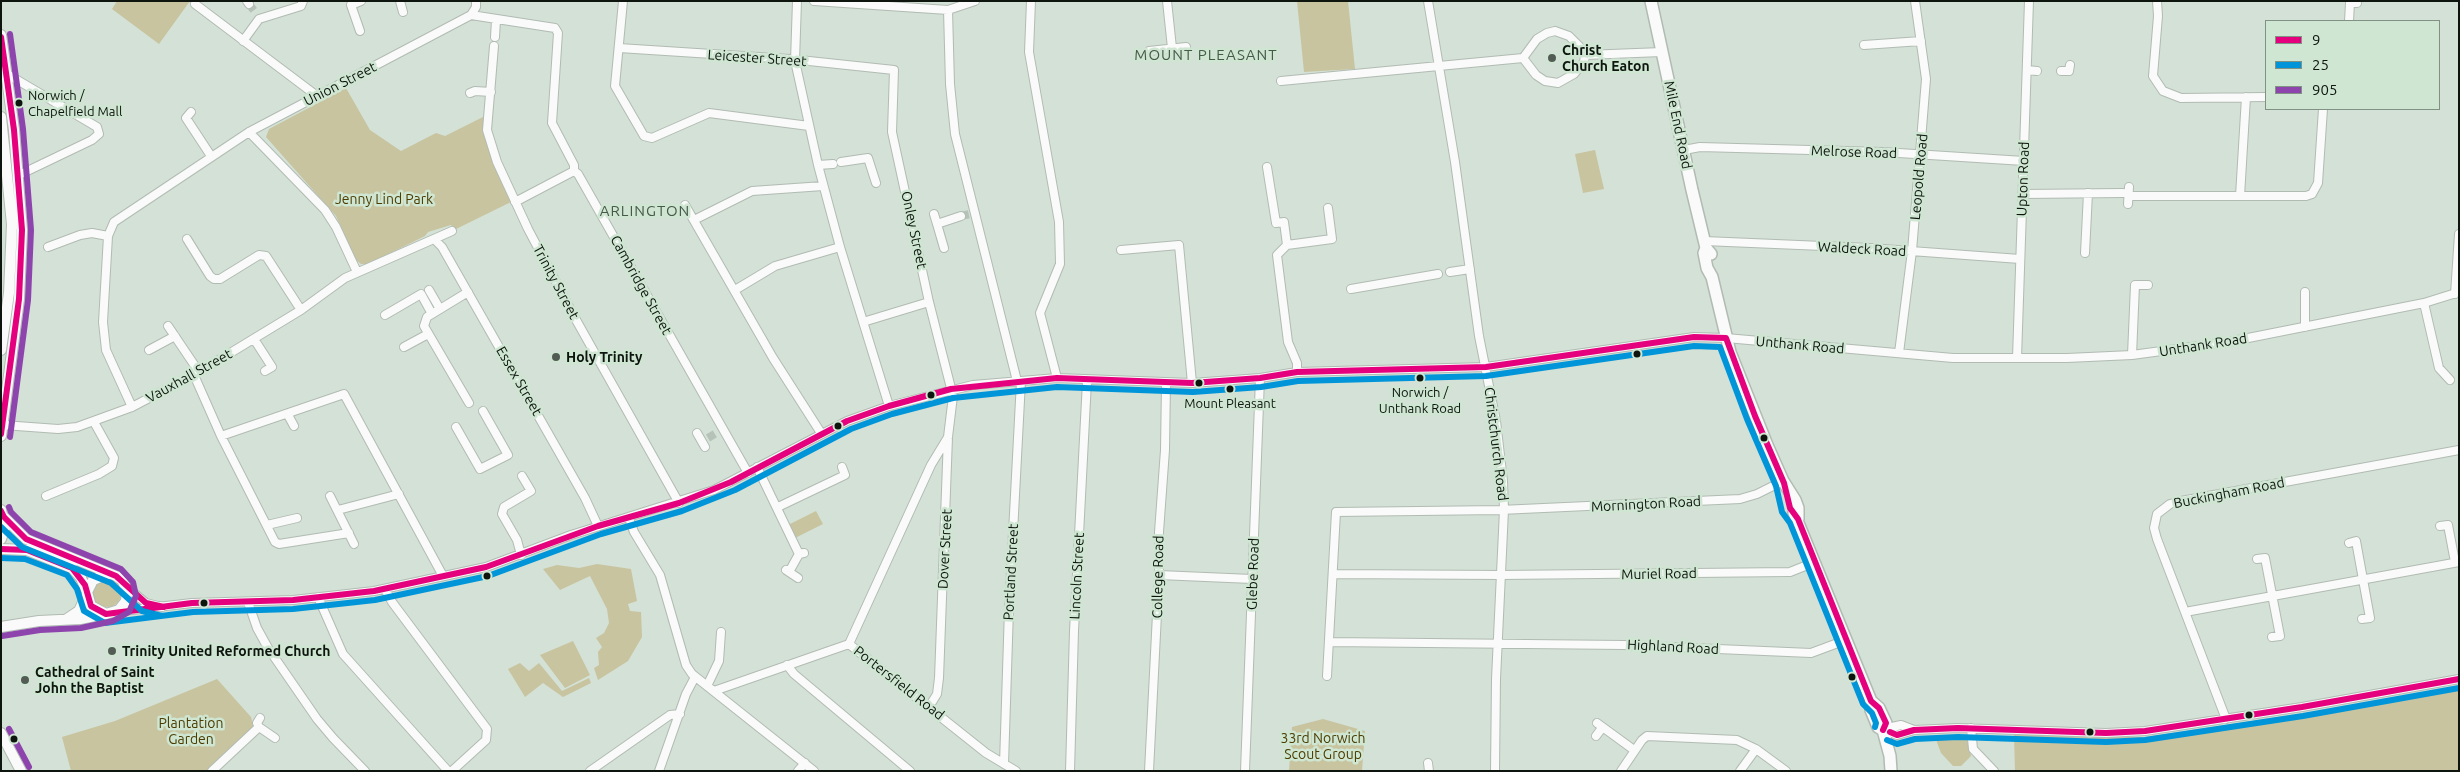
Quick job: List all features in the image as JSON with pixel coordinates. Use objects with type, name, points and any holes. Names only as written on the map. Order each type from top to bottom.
[{"type":"highway","name":"Mile End Road","points":[[1651,1],[1705,244],[1705,260],[1708,272],[1712,278],[1726,338],[1755,416],[1784,482],[1786,497],[1798,519],[1872,701],[1873,716],[1878,727],[1885,732],[1891,771]]},
{"type":"main road","points":[[1,35],[19,176],[21,262],[19,299],[1,436]]},
{"type":"main road","points":[[1,118],[12,224],[9,293],[1,350]]},
{"type":"main road","points":[[1,539],[5,527],[3,514]]},
{"type":"main road","points":[[1,550],[27,550],[72,568],[81,578],[91,606],[110,613],[126,601],[125,586],[116,576],[26,539],[3,514]]},
{"type":"main road","points":[[64,620],[79,611],[93,580],[108,574]]},
{"type":"main road","name":"Unthank Road","points":[[1,627],[110,613]]},
{"type":"main road","points":[[1,733],[21,771]]},
{"type":"street","points":[[243,41],[257,15],[301,6],[304,1]]},
{"type":"street","points":[[360,30],[350,5],[361,1]]},
{"type":"street","points":[[400,1],[403,12]]},
{"type":"street","points":[[471,15],[476,8],[476,1]]},
{"type":"street","points":[[623,1],[615,86],[644,136],[652,138],[709,113],[809,126]]},
{"type":"street","points":[[797,1],[795,61],[809,126],[840,247],[889,406]]},
{"type":"street","points":[[814,1],[867,3],[948,10],[975,1]]},
{"type":"street","points":[[1031,1],[1029,52],[1059,222],[1060,264],[1040,313],[1057,378]]},
{"type":"street","points":[[1167,1],[1172,48]]},
{"type":"street","name":"Christchurch Road","points":[[1428,1],[1496,421],[1504,510],[1495,771]]},
{"type":"street","name":"Leopold Road","points":[[1899,353],[1912,251],[1926,79],[1915,1]]},
{"type":"street","name":"Upton Road","points":[[2017,358],[2029,1]]},
{"type":"street","points":[[2157,1],[2158,16],[2153,67],[2153,76],[2157,85],[2171,96],[2181,98],[2265,97]]},
{"type":"street","points":[[2349,20],[2350,3]]},
{"type":"street","points":[[195,4],[317,96]]},
{"type":"street","name":"Portland Street","points":[[948,10],[950,84],[955,134],[973,213],[1019,381],[1004,764]]},
{"type":"street","name":"Cambridge Street","points":[[471,15],[555,28],[558,33],[552,123],[574,165],[574,171],[582,180],[721,431],[748,472]]},
{"type":"street","name":"Union Street","points":[[108,236],[114,222],[249,132],[471,15]]},
{"type":"street","name":"Trinity Street","points":[[496,20],[487,130],[489,142],[515,202],[575,318],[678,503]]},
{"type":"street","points":[[1281,80],[1523,58],[1537,39],[1547,32],[1555,31],[1569,36],[1585,55],[1584,62],[1574,74],[1558,83],[1545,81],[1536,75],[1523,58]]},
{"type":"street","points":[[1864,45],[1921,41]]},
{"type":"street","name":"Leicester Street","points":[[619,48],[894,70]]},
{"type":"street","points":[[1149,51],[1186,48]]},
{"type":"street","points":[[1585,55],[1662,52]]},
{"type":"street","points":[[2066,69],[2068,80]]},
{"type":"street","name":"Onley Street","points":[[894,70],[892,132],[929,302],[951,389]]},
{"type":"street","points":[[2027,70],[2037,71]]},
{"type":"street","points":[[7,74],[97,127],[99,134],[92,140],[19,176]]},
{"type":"street","points":[[470,93],[475,91],[491,92]]},
{"type":"street","points":[[2240,196],[2246,97]]},
{"type":"street","points":[[2023,194],[2088,193],[2127,198],[2306,196],[2312,194],[2318,183],[2323,110]]},
{"type":"street","points":[[192,112],[186,118],[211,156]]},
{"type":"street","points":[[249,132],[324,210],[336,228],[357,272]]},
{"type":"street","name":"Melrose Road","points":[[1684,150],[1700,147],[1921,155],[2024,161]]},
{"type":"street","points":[[866,149],[876,183]]},
{"type":"street","points":[[818,165],[868,158]]},
{"type":"street","points":[[1267,167],[1276,223],[1284,222],[1287,245]]},
{"type":"street","points":[[515,202],[574,171]]},
{"type":"street","points":[[694,220],[752,191],[823,186]]},
{"type":"street","points":[[2127,198],[2130,187]]},
{"type":"street","points":[[2085,253],[2088,193]]},
{"type":"street","points":[[685,205],[773,358],[821,433]]},
{"type":"street","points":[[1297,372],[1297,363],[1288,342],[1277,255],[1287,245],[1332,239],[1328,208]]},
{"type":"street","points":[[934,214],[944,248]]},
{"type":"street","points":[[937,224],[961,216]]},
{"type":"street","name":"Vauxhall Street","points":[[3,425],[58,429],[94,422],[132,407],[196,374],[301,310],[333,286],[357,272],[435,240],[452,231]]},
{"type":"street","points":[[2457,293],[2459,234]]},
{"type":"street","points":[[48,247],[80,235],[108,236],[103,322],[106,350],[132,407]]},
{"type":"street","points":[[187,239],[210,276],[214,279],[220,278],[259,255],[266,256],[301,310]]},
{"type":"street","name":"Essex Street","points":[[435,240],[442,246],[598,526]]},
{"type":"street","name":"Waldeck Road","points":[[1705,244],[1912,251],[2020,259]]},
{"type":"street","points":[[1122,250],[1179,245],[1192,383]]},
{"type":"street","points":[[735,290],[775,266],[840,247]]},
{"type":"street","points":[[1450,272],[1470,269]]},
{"type":"street","points":[[1351,289],[1438,274]]},
{"type":"street","points":[[2132,355],[2135,285],[2148,285]]},
{"type":"street","points":[[429,290],[440,310]]},
{"type":"street","points":[[468,292],[427,316],[424,326],[469,403]]},
{"type":"street","points":[[2304,292],[2305,327]]},
{"type":"street","name":"Unthank Road","points":[[110,613],[192,603],[248,602],[318,597],[385,589],[486,567],[598,526],[678,503],[714,490],[847,421],[889,406],[951,389],[1057,378],[1166,384],[1260,378],[1297,372],[1486,367],[1694,338],[1726,338],[1953,358],[2132,355],[2200,347],[2305,327],[2424,302],[2457,293]]},
{"type":"street","points":[[385,315],[421,294],[432,314]]},
{"type":"street","points":[[863,322],[929,302]]},
{"type":"street","points":[[2424,302],[2435,370],[2450,380]]},
{"type":"street","points":[[168,326],[196,374],[221,436],[276,543],[349,533]]},
{"type":"street","points":[[404,347],[428,334]]},
{"type":"street","points":[[148,350],[175,336]]},
{"type":"street","points":[[254,339],[272,367],[265,371]]},
{"type":"street","name":"Glebe Road","points":[[1245,771],[1260,378]]},
{"type":"street","name":"Lincoln Street","points":[[1070,771],[1074,631],[1087,381]]},
{"type":"street","name":"College Road","points":[[1149,771],[1159,575],[1159,532],[1165,450],[1166,384]]},
{"type":"street","name":"Dover Street","points":[[929,707],[937,694],[939,678],[948,437],[953,396],[951,389]]},
{"type":"street","points":[[221,436],[288,415],[344,394],[443,576]]},
{"type":"street","points":[[456,427],[479,468],[483,469],[500,459],[508,454],[483,411]]},
{"type":"street","points":[[288,415],[294,426]]},
{"type":"street","points":[[46,496],[99,474],[112,466],[114,458],[94,422]]},
{"type":"street","points":[[697,433],[705,442]]},
{"type":"street","points":[[848,644],[931,465],[948,437]]},
{"type":"street","name":"Buckingham Road","points":[[2226,719],[2154,528],[2155,520],[2163,508],[2180,501],[2459,450]]},
{"type":"street","points":[[757,467],[802,554],[788,571],[798,578]]},
{"type":"street","points":[[778,507],[845,474],[842,467]]},
{"type":"street","points":[[521,555],[516,540],[502,514],[504,507],[531,491],[522,476]]},
{"type":"street","name":"Mornington Road","points":[[1333,574],[1336,512],[1504,510],[1740,499],[1784,482]]},
{"type":"street","points":[[338,510],[399,494]]},
{"type":"street","points":[[330,496],[354,544]]},
{"type":"street","points":[[267,525],[296,518]]},
{"type":"street","points":[[629,518],[634,532],[660,575],[686,665],[695,677],[814,771]]},
{"type":"street","points":[[2185,612],[2457,562],[2448,525]]},
{"type":"street","points":[[2356,541],[2363,579],[2366,618],[2379,616]]},
{"type":"street","points":[[2265,558],[2280,636]]},
{"type":"street","name":"Muriel Road","points":[[1333,574],[1501,575],[1790,572],[1815,562]]},
{"type":"street","points":[[1327,676],[1333,574]]},
{"type":"street","points":[[1159,575],[1252,579]]},
{"type":"street","name":"Unthank Road","points":[[125,586],[146,602],[164,607]]},
{"type":"street","points":[[318,597],[343,654],[450,771],[486,740],[488,735],[487,728],[392,602],[385,589]]},
{"type":"street","points":[[248,602],[257,628],[268,648],[312,712],[333,738],[366,771]]},
{"type":"street","points":[[706,686],[719,661],[721,632]]},
{"type":"street","name":"Highland Road","points":[[1330,642],[1624,645],[1811,653],[1846,640]]},
{"type":"street","name":"Portersfield Road","points":[[714,691],[848,644],[986,753],[1016,771]]},
{"type":"street","points":[[787,665],[794,674],[910,771]]},
{"type":"street","points":[[661,770],[689,686],[695,677]]},
{"type":"street","points":[[1885,732],[1892,727],[1901,725],[1914,730],[1971,728],[2124,733],[2226,719],[2459,679]]},
{"type":"street","points":[[590,771],[670,715],[680,714]]},
{"type":"street","points":[[260,718],[257,722],[259,727],[275,738]]},
{"type":"street","points":[[1596,736],[1600,726],[1634,750]]},
{"type":"street","points":[[212,771],[259,727]]},
{"type":"street","points":[[1971,728],[1973,749],[1994,771]]},
{"type":"street","points":[[1620,771],[1634,750],[1647,736],[1737,740],[1756,749],[1786,771]]},
{"type":"street","points":[[1740,771],[1756,749]]},
{"type":"street","points":[[798,771],[805,763]]},
{"type":"green space","points":[[117,1],[190,1],[159,44],[112,9]]},
{"type":"green space","points":[[1297,1],[1348,1],[1355,69],[1304,72]]},
{"type":"green space","name":"Jenny Lind Park","points":[[346,88],[370,130],[401,151],[436,133],[445,136],[485,116],[483,128],[485,139],[511,202],[454,230],[451,225],[428,232],[425,236],[368,264],[361,264],[356,260],[336,216],[266,137],[269,129]]},
{"type":"green space","points":[[1595,150],[1604,189],[1583,193],[1575,154]]},
{"type":"green space","points":[[816,511],[823,524],[795,538],[788,525]]},
{"type":"green space","points":[[597,564],[631,569],[637,601],[628,604],[630,611],[641,612],[642,637],[628,661],[598,680],[594,668],[599,665],[598,652],[602,647],[596,638],[604,633],[609,623],[607,609],[590,576],[560,590],[543,569],[557,565],[579,568]]},
{"type":"green space","points":[[107,579],[117,583],[121,593],[117,603],[107,607],[97,603],[93,593],[97,583]]},
{"type":"green space","points":[[573,641],[590,675],[565,688],[540,655]]},
{"type":"green space","points":[[520,663],[529,671],[539,663],[562,691],[589,678],[591,683],[563,697],[543,683],[525,697],[508,669]]},
{"type":"green space","name":"Plantation Garden","points":[[217,679],[251,717],[253,726],[206,771],[71,771],[62,737],[115,721]]},
{"type":"green space","points":[[2459,686],[2459,771],[2015,771],[2014,734],[2146,737],[2325,710]]},
{"type":"green space","name":"33rd Norwich Scout Group","points":[[1323,719],[1365,731],[1362,771],[1289,771],[1292,727]]},
{"type":"green space","points":[[1966,736],[1971,756],[1961,766],[1953,766],[1941,753],[1935,737]]},
{"type":"tunnel","points":[[249,4],[255,12]]},
{"type":"tunnel","points":[[961,216],[970,214]]},
{"type":"tunnel","points":[[708,438],[718,432]]},
{"type":"transit line","name":"905","points":[[10,34],[23,129],[31,230],[28,300],[10,437]]},
{"type":"transit line","name":"9","points":[[1,37],[14,130],[22,230],[19,299],[1,434]]},
{"type":"transit line","name":"9","points":[[1,549],[27,550],[72,568],[85,585],[91,606],[106,614],[192,603],[293,600],[374,591],[486,567],[598,526],[679,503],[731,482],[847,421],[889,406],[951,389],[1057,378],[1192,383],[1260,378],[1297,372],[1486,367],[1694,337],[1726,338],[1755,416],[1784,483],[1790,508],[1798,519],[1871,701],[1879,708],[1886,723],[1883,730]]},
{"type":"transit line","name":"25","points":[[1,558],[25,559],[67,575],[77,589],[84,611],[105,623],[193,612],[293,609],[375,600],[488,576],[601,534],[682,511],[735,490],[851,429],[892,414],[953,398],[1057,387],[1193,392],[1261,387],[1298,381],[1486,376],[1694,346],[1720,347],[1747,419],[1776,486],[1782,512],[1790,523],[1863,704],[1872,713],[1876,723],[1875,727]]},
{"type":"transit line","name":"905","points":[[2,636],[40,630],[81,628],[113,621],[129,612],[136,596],[133,582],[121,569],[31,532],[11,512],[9,507]]},
{"type":"transit line","name":"9","points":[[1,511],[4,517],[26,539],[116,576],[146,603],[164,607]]},
{"type":"transit line","name":"25","points":[[1,527],[22,547],[111,583],[142,611],[162,616]]},
{"type":"transit line","name":"9","points":[[1890,732],[1897,735],[1914,730],[1958,728],[2106,733],[2145,731],[2302,707],[2459,679]]},
{"type":"transit line","name":"25","points":[[1887,740],[1897,744],[1915,739],[1958,737],[2106,742],[2145,740],[2303,716],[2459,688]]},
{"type":"transit line","name":"905","points":[[9,729],[29,767]]},
{"type":"place","name":"Christ Church Eaton","points":[[1552,58]]},
{"type":"place","name":"Norwich / Chapelfield Mall","points":[[19,103]]},
{"type":"place","name":"Holy Trinity","points":[[556,357]]},
{"type":"place","name":"Norwich / Unthank Road","points":[[1420,378]]},
{"type":"place","name":"Mount Pleasant","points":[[1230,389]]},
{"type":"place","name":"Trinity United Reformed Church","points":[[112,651]]},
{"type":"place","name":"Cathedral of Saint John the Baptist","points":[[25,680]]},
{"type":"district","name":"MOUNT PLEASANT","points":[[1206,55]]},
{"type":"district","name":"ARLINGTON","points":[[645,211]]}]
